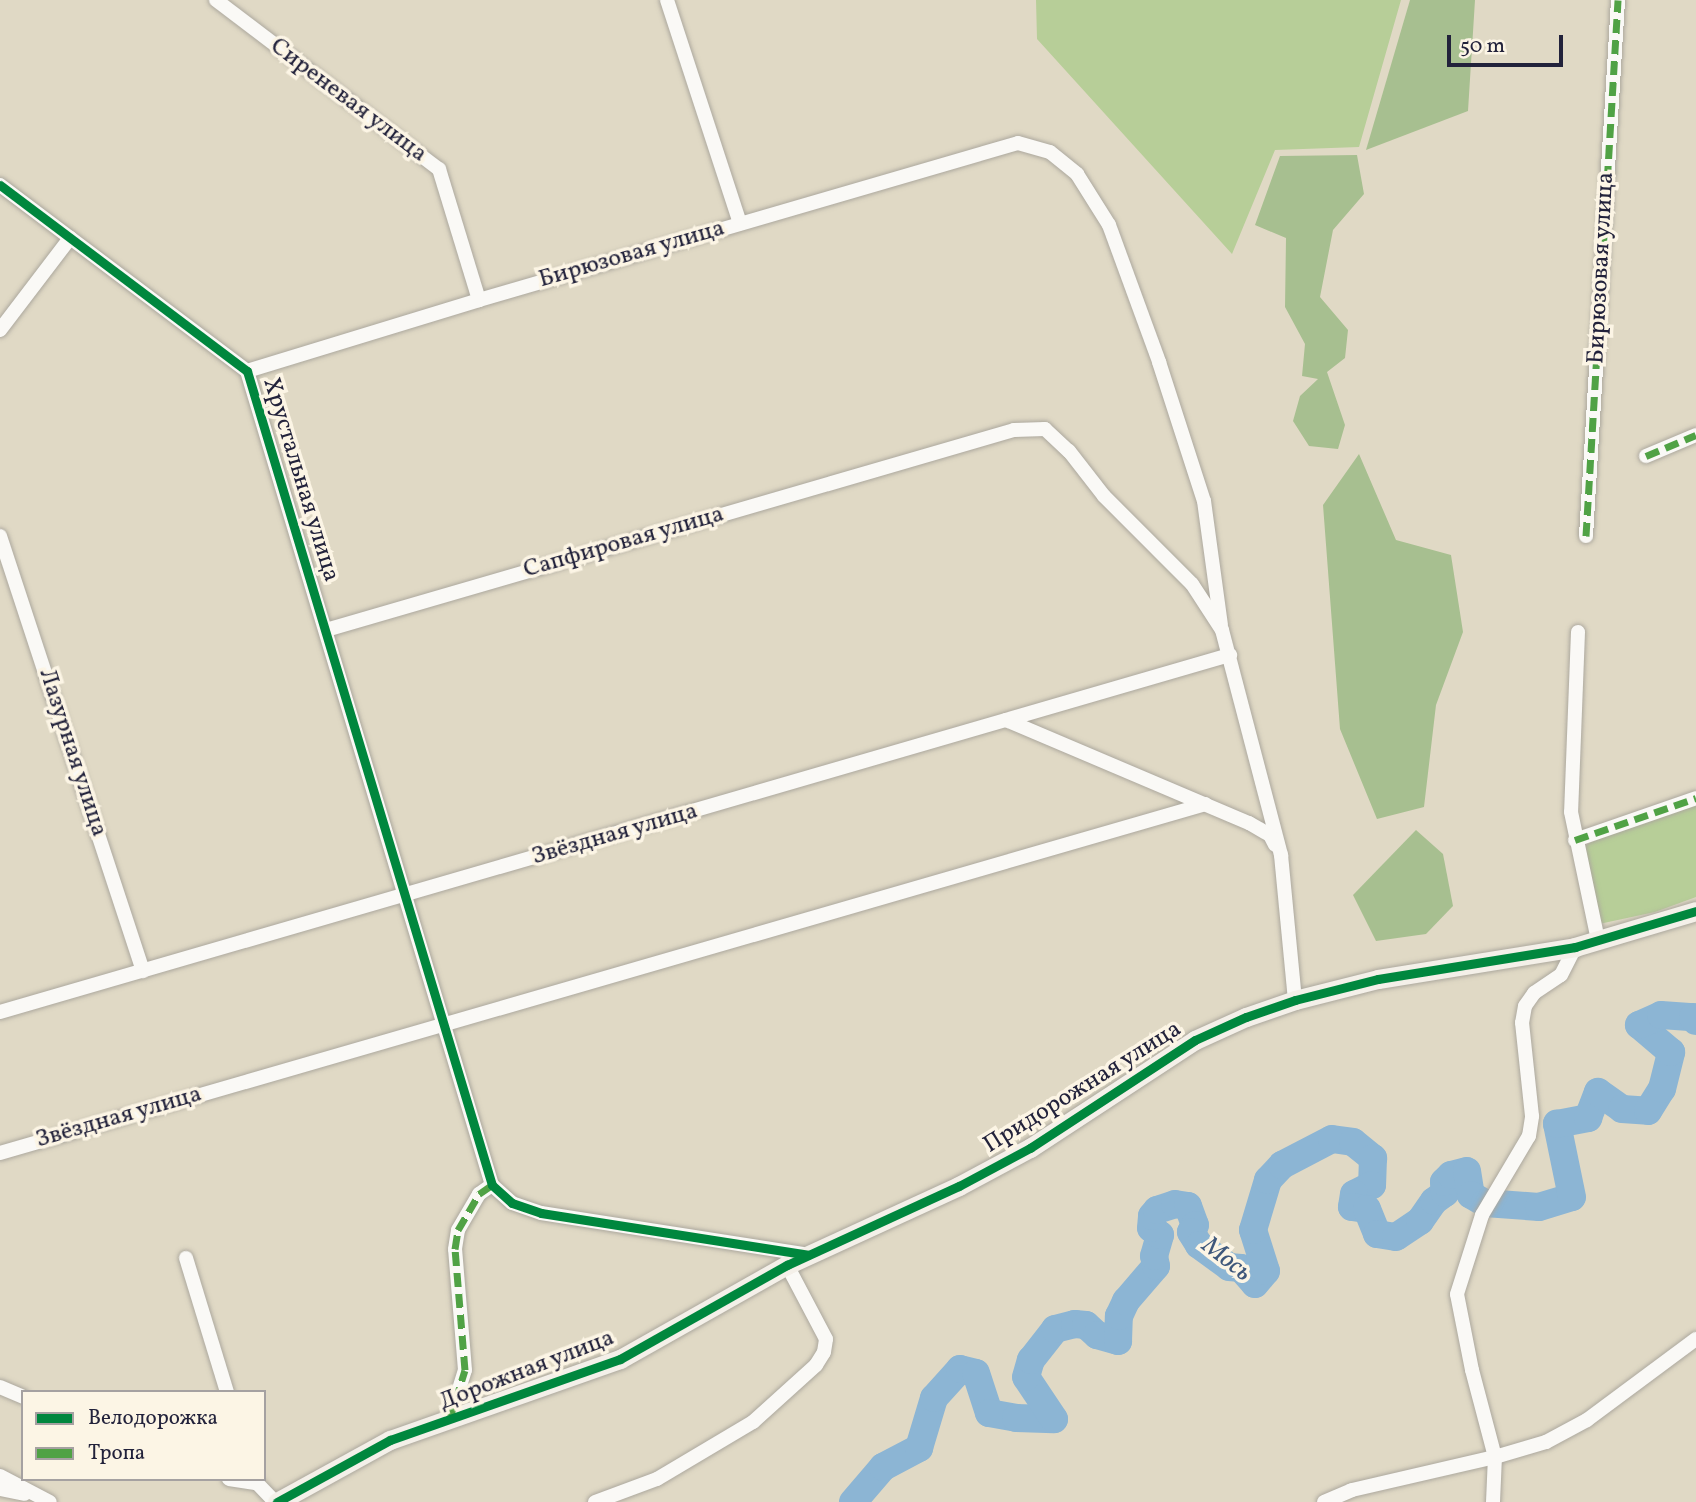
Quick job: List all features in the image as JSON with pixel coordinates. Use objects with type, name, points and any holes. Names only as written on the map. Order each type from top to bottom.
[{"type":"street","name":"Сиреневая улица","points":[[216,0],[439,169],[479,300]]},
{"type":"street","points":[[667,0],[740,223]]},
{"type":"street","name":"Бирюзовая улица","points":[[1586,536],[1618,0]]},
{"type":"street","name":"Бирюзовая улица","points":[[247,371],[479,300],[1018,143],[1050,152],[1077,174],[1109,225],[1159,362],[1204,500],[1222,630]]},
{"type":"street","name":"Хрустальная улица","points":[[0,184],[247,371],[492,1185]]},
{"type":"street","points":[[0,330],[70,238]]},
{"type":"street","name":"Сапфировая улица","points":[[326,631],[1014,430],[1045,429],[1069,451],[1104,496],[1192,584],[1222,630]]},
{"type":"street","points":[[1646,456],[1696,436]]},
{"type":"street","name":"Лазурная улица","points":[[0,536],[143,971]]},
{"type":"street","points":[[1222,630],[1281,856],[1294,1000]]},
{"type":"street","points":[[1578,632],[1571,775],[1575,840],[1598,940]]},
{"type":"street","name":"Звёздная улица","points":[[0,1012],[404,897],[1230,655]]},
{"type":"street","points":[[1006,720],[1206,804],[1270,835],[1281,856]]},
{"type":"street","points":[[1575,840],[1696,799]]},
{"type":"street","name":"Звёздная улица","points":[[0,1153],[1206,804]]},
{"type":"street","name":"Придорожная улица","points":[[787,1265],[959,1186],[1030,1148],[1195,1040],[1294,1000],[1377,979],[1574,947],[1696,911]]},
{"type":"street","points":[[1493,1502],[1494,1457],[1457,1294],[1482,1215],[1529,1136],[1532,1116],[1521,1023],[1525,1006],[1534,993],[1561,975],[1574,947]]},
{"type":"street","points":[[449,1421],[465,1370],[455,1249],[458,1230],[479,1194],[492,1185],[512,1203],[534,1212],[808,1255]]},
{"type":"street","points":[[186,1258],[225,1390]]},
{"type":"street","points":[[595,1502],[657,1479],[753,1422],[816,1365],[824,1352],[826,1339],[787,1265]]},
{"type":"street","name":"Дорожная улица","points":[[276,1502],[390,1440],[620,1359],[787,1265]]},
{"type":"street","points":[[1324,1502],[1352,1490],[1546,1442],[1587,1420],[1696,1339]]},
{"type":"street","points":[[0,1387],[21,1395]]},
{"type":"street","points":[[0,1476],[50,1502]]},
{"type":"street","points":[[254,1481],[276,1502]]},
{"type":"street","points":[[0,1489],[33,1495]]},
{"type":"green space","points":[[1036,0],[1401,0],[1359,147],[1275,150],[1232,254],[1037,39]]},
{"type":"green space","points":[[1410,0],[1475,0],[1468,111],[1366,150]]},
{"type":"green space","points":[[1357,155],[1364,194],[1333,230],[1320,297],[1348,330],[1345,358],[1327,372],[1345,425],[1338,449],[1309,446],[1293,421],[1300,396],[1318,379],[1302,376],[1305,344],[1285,307],[1286,238],[1255,225],[1280,156]]},
{"type":"green space","points":[[1359,454],[1396,540],[1451,555],[1463,632],[1436,705],[1424,807],[1377,819],[1340,729],[1323,505]]},
{"type":"green space","points":[[1696,805],[1696,897],[1655,912],[1599,924],[1584,847],[1602,834]]},
{"type":"green space","points":[[1416,830],[1443,854],[1453,906],[1426,934],[1376,941],[1353,895]]},
{"type":"waterway","name":"Мось","points":[[853,1502],[883,1467],[919,1448],[934,1398],[960,1369],[976,1373],[989,1413],[1016,1418],[1054,1419],[1026,1377],[1031,1360],[1055,1329],[1075,1324],[1086,1325],[1097,1335],[1118,1341],[1119,1316],[1126,1301],[1156,1266],[1154,1256],[1160,1235],[1151,1228],[1152,1216],[1157,1210],[1175,1204],[1188,1206],[1195,1225],[1191,1232],[1199,1245],[1229,1267],[1241,1268],[1255,1284],[1266,1271],[1253,1230],[1268,1180],[1282,1165],[1332,1139],[1353,1142],[1373,1158],[1372,1185],[1354,1194],[1352,1207],[1367,1209],[1377,1234],[1396,1237],[1420,1221],[1434,1201],[1445,1193],[1444,1182],[1451,1175],[1467,1171],[1471,1195],[1485,1203],[1539,1207],[1572,1197],[1557,1124],[1588,1118],[1598,1092],[1622,1109],[1648,1111],[1662,1089],[1671,1052],[1639,1025],[1661,1015],[1693,1017],[1696,1021]]},
{"type":"marked path","points":[[1586,536],[1618,0]]},
{"type":"marked path","points":[[1646,456],[1696,435]]},
{"type":"marked path","points":[[1575,840],[1696,798]]},
{"type":"marked path","points":[[449,1421],[465,1370],[455,1249],[458,1230],[479,1194],[492,1185]]},
{"type":"cycle path","points":[[0,185],[247,371],[492,1185],[512,1203],[541,1213],[808,1255]]},
{"type":"cycle path","points":[[277,1502],[390,1440],[620,1359],[787,1265],[959,1186],[1030,1148],[1195,1040],[1246,1017],[1295,1000],[1378,979],[1575,947],[1696,911]]}]
